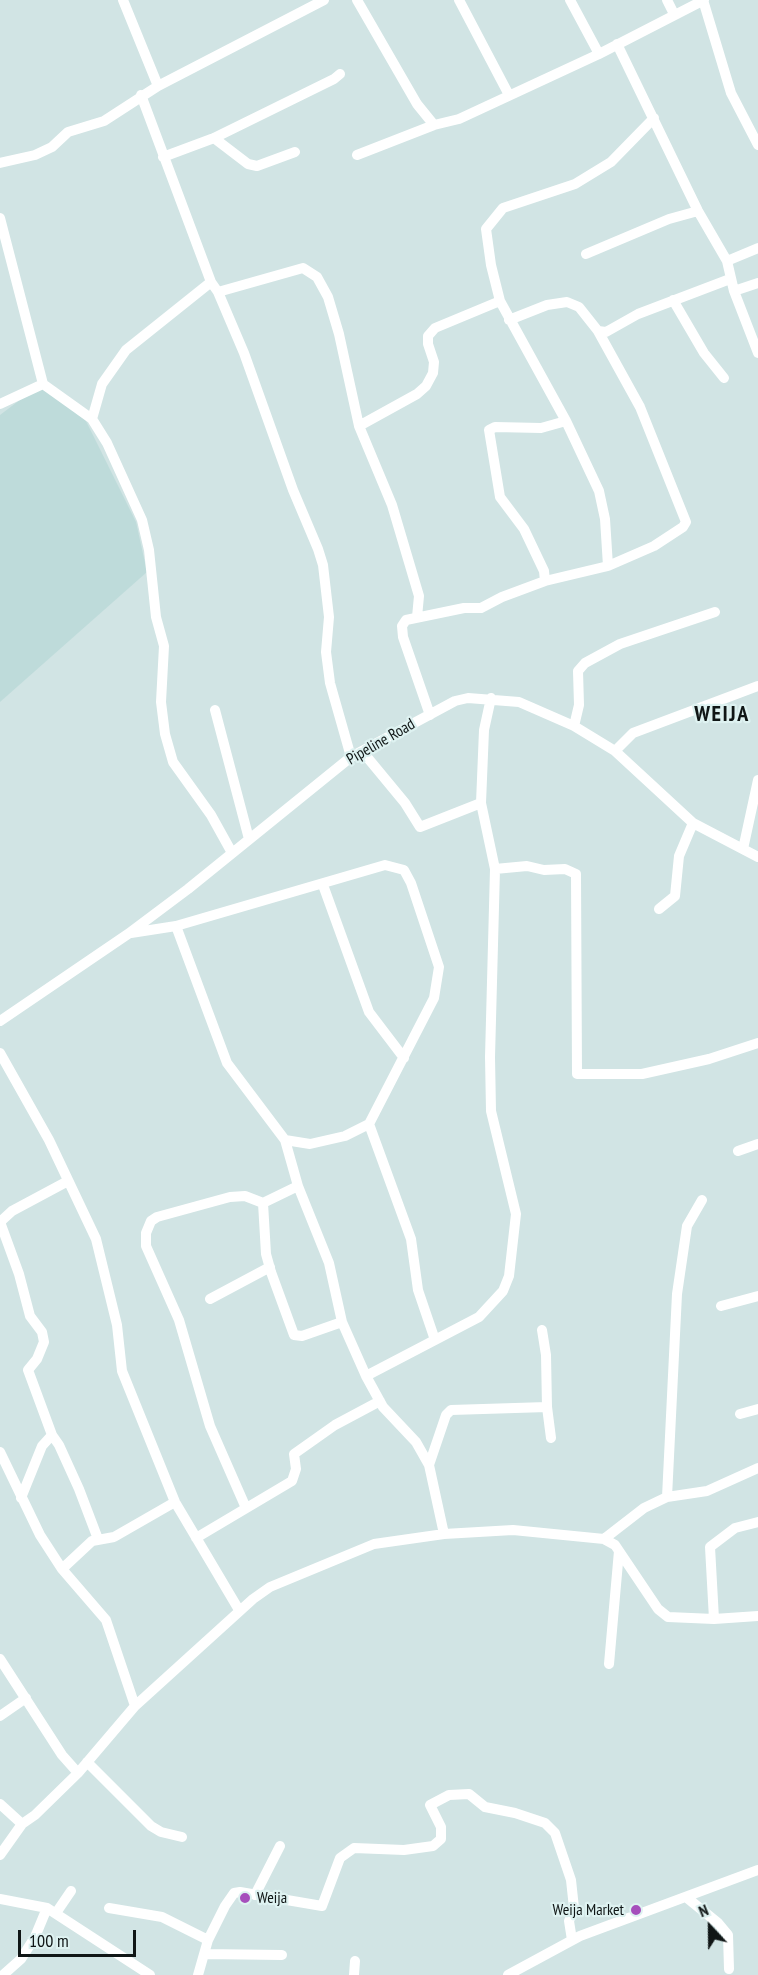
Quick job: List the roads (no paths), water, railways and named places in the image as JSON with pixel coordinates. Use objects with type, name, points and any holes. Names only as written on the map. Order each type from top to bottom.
[{"type":"street","points":[[0,163],[36,155],[52,147],[68,132],[104,121],[141,95],[307,4],[324,0]]},
{"type":"street","points":[[357,0],[417,104],[434,125]]},
{"type":"street","points":[[459,0],[509,95]]},
{"type":"street","points":[[570,0],[599,54]]},
{"type":"street","points":[[667,0],[674,14]]},
{"type":"street","points":[[357,155],[434,125],[459,119],[599,54],[704,0],[731,93],[758,144]]},
{"type":"street","points":[[127,2],[158,86]]},
{"type":"street","points":[[617,44],[698,211],[727,261],[734,291],[758,353]]},
{"type":"street","points":[[163,157],[214,138],[340,74]]},
{"type":"street","points":[[141,95],[211,282],[218,292],[244,353],[293,490],[323,565],[328,616],[326,652],[329,676],[351,757]]},
{"type":"street","points":[[608,566],[605,519],[599,491],[566,421],[500,301],[488,249],[486,229],[492,218],[503,208],[574,184],[611,162],[654,118]]},
{"type":"street","points":[[214,138],[248,164],[257,166],[295,152]]},
{"type":"street","points":[[586,254],[669,219],[698,211]]},
{"type":"street","points":[[0,218],[43,384],[92,419],[119,468],[142,520],[149,550],[156,617],[164,646],[161,702],[165,734],[173,762],[211,814],[231,851]]},
{"type":"street","points":[[727,261],[758,248]]},
{"type":"street","points":[[218,292],[303,268],[317,277],[328,297],[339,333],[359,426],[392,505],[419,596],[417,617]]},
{"type":"street","points":[[598,331],[606,332],[629,318],[730,279]]},
{"type":"street","points":[[92,419],[102,384],[126,350],[211,282]]},
{"type":"street","points":[[734,291],[758,283]]},
{"type":"street","points":[[673,300],[705,353],[724,378]]},
{"type":"street","points":[[359,426],[417,394],[426,386],[433,373],[434,362],[428,336],[435,328],[500,301]]},
{"type":"street","points":[[429,715],[403,637],[402,626],[406,620],[464,608],[481,608],[502,597],[545,581],[608,566],[654,546],[683,527],[686,522],[640,407],[598,331],[579,307],[567,302],[547,305],[509,320]]},
{"type":"street","points":[[0,404],[43,384]]},
{"type":"street","points":[[545,581],[544,572],[524,529],[501,497],[489,430],[495,426],[541,428],[566,421]]},
{"type":"street","points":[[574,726],[580,695],[578,670],[585,663],[620,644],[715,612]]},
{"type":"street","points":[[615,751],[633,733],[758,686]]},
{"type":"street","points":[[366,1376],[479,1317],[503,1291],[509,1276],[516,1214],[491,1111],[490,1056],[495,869],[481,803],[484,730],[491,698]]},
{"type":"street","name":"Pipeline Road","points":[[0,1021],[128,934],[188,889],[231,851],[351,757],[455,701],[491,698],[519,702],[574,726],[615,751],[693,823],[758,857]]},
{"type":"street","points":[[215,710],[249,839]]},
{"type":"street","points":[[362,751],[405,803],[420,827],[481,803]]},
{"type":"street","points":[[743,849],[758,780]]},
{"type":"street","points":[[659,909],[675,896],[679,856],[693,823]]},
{"type":"street","points":[[128,934],[177,926],[385,865],[404,870],[411,883],[439,967],[434,998],[369,1124],[345,1136],[310,1144],[285,1140]]},
{"type":"street","points":[[495,869],[526,866],[544,870],[565,869],[576,874],[576,1074],[642,1074],[709,1059],[758,1042]]},
{"type":"street","points":[[323,885],[369,1012],[404,1058]]},
{"type":"street","points":[[177,926],[227,1063],[285,1140],[298,1186],[329,1263],[342,1322],[366,1376],[380,1401],[417,1442],[429,1465],[444,1534]]},
{"type":"street","points":[[0,1053],[69,1181],[99,1248],[119,1333],[122,1371],[175,1502],[240,1610]]},
{"type":"street","points":[[369,1124],[411,1239],[418,1290],[435,1340]]},
{"type":"street","points":[[738,1151],[758,1144]]},
{"type":"street","points":[[69,1181],[12,1211],[0,1222],[19,1274],[30,1316],[42,1332],[44,1342],[37,1359],[28,1370],[52,1435],[79,1489],[98,1539]]},
{"type":"street","points":[[246,1508],[210,1426],[179,1320],[146,1246],[146,1233],[151,1221],[158,1217],[230,1197],[245,1196],[263,1203],[298,1186]]},
{"type":"street","points":[[667,1497],[677,1294],[687,1226],[702,1200]]},
{"type":"street","points":[[263,1203],[266,1254],[294,1335],[302,1336],[342,1322]]},
{"type":"street","points":[[210,1299],[270,1267]]},
{"type":"street","points":[[721,1306],[758,1296]]},
{"type":"street","points":[[542,1330],[546,1355],[547,1407],[551,1438]]},
{"type":"street","points":[[196,1538],[292,1481],[296,1469],[294,1454],[309,1441],[380,1401]]},
{"type":"street","points":[[429,1465],[446,1415],[451,1410],[547,1407]]},
{"type":"street","points":[[740,1414],[758,1409]]},
{"type":"street","points":[[21,1498],[42,1446],[52,1435]]},
{"type":"street","points":[[0,1452],[40,1535],[62,1569],[106,1620],[135,1706]]},
{"type":"street","points":[[604,1539],[644,1508],[667,1497],[706,1491],[726,1485],[758,1468]]},
{"type":"street","points":[[62,1569],[86,1545],[98,1539],[114,1537],[175,1502]]},
{"type":"street","points":[[714,1619],[710,1547],[735,1528],[758,1522]]},
{"type":"street","points":[[0,1856],[22,1824],[35,1815],[78,1773],[135,1706],[240,1610],[270,1587],[374,1544],[444,1534],[513,1530],[604,1539],[620,1551],[663,1614],[675,1618],[714,1619],[758,1616]]},
{"type":"street","points":[[609,1664],[620,1551]]},
{"type":"street","points":[[0,1659],[62,1755],[78,1773]]},
{"type":"street","points":[[0,1716],[26,1698]]},
{"type":"street","points":[[87,1762],[151,1826],[161,1832],[182,1837]]},
{"type":"street","points":[[198,1975],[208,1940],[230,1897],[240,1892],[322,1906],[340,1858],[354,1848],[404,1850],[434,1846],[441,1839],[441,1827],[430,1805],[449,1795],[469,1794],[485,1807],[545,1822],[555,1833],[571,1880],[574,1908],[569,1921],[572,1940]]},
{"type":"street","points":[[0,1804],[22,1824]]},
{"type":"street","points":[[255,1895],[280,1846]]},
{"type":"street","points":[[508,1975],[572,1940],[758,1870]]},
{"type":"street","points":[[3,1975],[21,1959],[51,1910],[71,1892]]},
{"type":"street","points":[[686,1897],[718,1923],[728,1935],[729,1970]]},
{"type":"street","points":[[0,1899],[51,1910],[150,1975]]},
{"type":"street","points":[[109,1908],[162,1917],[208,1940]]},
{"type":"street","points":[[204,1954],[282,1955]]},
{"type":"street","points":[[354,1975],[355,1961]]},
{"type":"place","name":"Weija","points":[[245,1898]]},
{"type":"place","name":"Weija Market","points":[[636,1910]]},
{"type":"district","name":"WEIJA","points":[[722,715]]}]
